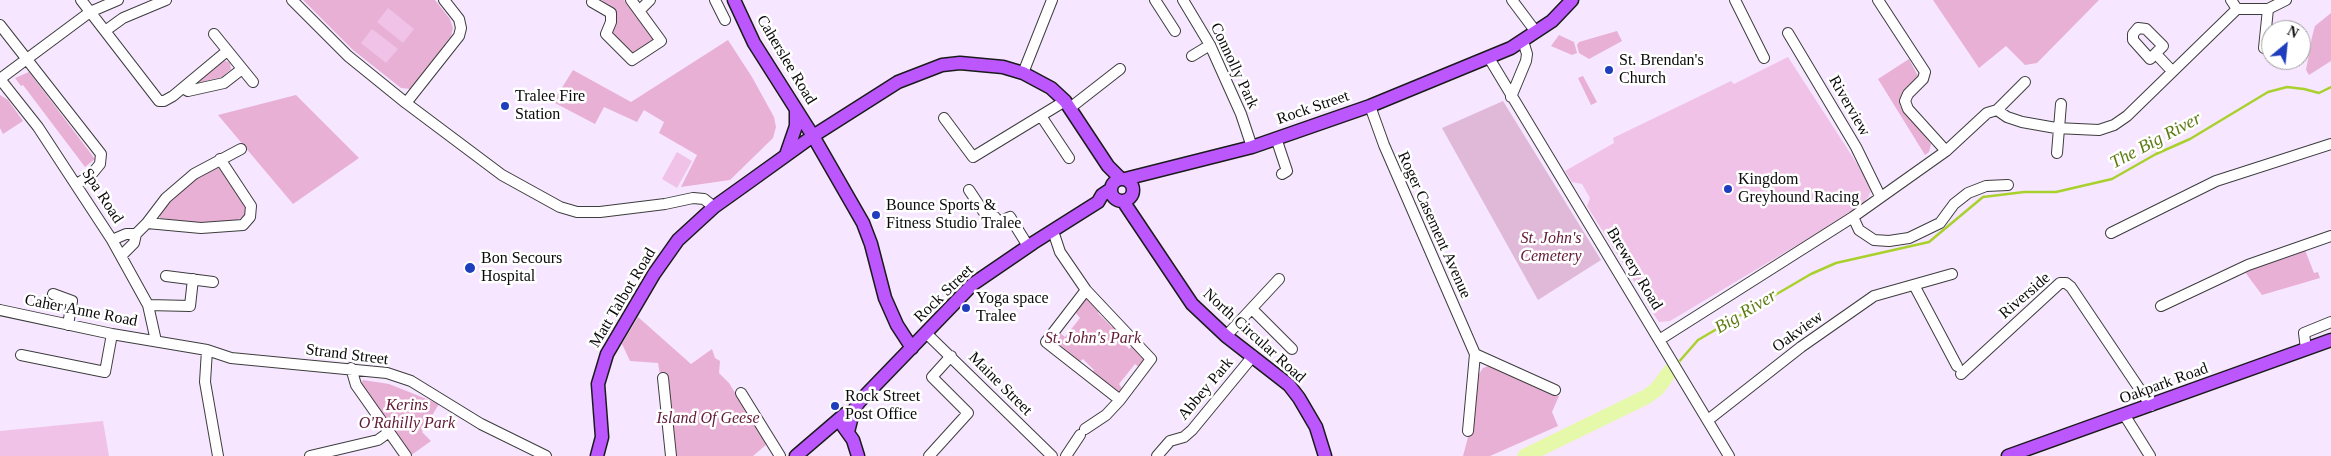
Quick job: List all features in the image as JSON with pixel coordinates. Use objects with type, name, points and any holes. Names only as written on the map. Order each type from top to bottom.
[{"type":"main road","name":"Caherslee Road","points":[[734,0],[754,43],[813,136],[863,223],[871,244],[885,298],[897,325],[912,348]]},
{"type":"main road","name":"Rock Street","points":[[848,432],[853,412],[973,284],[1028,246],[1098,202],[1102,195],[1122,189],[1136,175],[1144,176],[1168,167],[1252,147],[1370,106],[1488,58],[1524,41],[1558,15],[1572,0]]},
{"type":"main road","name":"Matt Talbot Road","points":[[600,453],[602,427],[598,384],[607,354],[668,252],[678,240],[714,207],[813,136],[898,82],[942,65],[982,64],[1022,73]]},
{"type":"main road","name":"North Circular Road","points":[[1022,73],[1051,88],[1068,104],[1122,189],[1136,219],[1192,304],[1226,336],[1289,385],[1316,427],[1325,456]]},
{"type":"main road","points":[[786,156],[796,126],[796,109]]},
{"type":"main road","name":"Oakpark Road","points":[[2008,456],[2125,416],[2331,340]]},
{"type":"main road","name":"Rock Street","points":[[796,456],[845,414],[853,412]]},
{"type":"main road","points":[[837,422],[848,432],[858,456]]},
{"type":"street","points":[[81,0],[159,100],[164,101],[183,88],[227,51]]},
{"type":"street","points":[[0,79],[90,12],[118,0]]},
{"type":"street","points":[[105,31],[123,18],[166,0]]},
{"type":"street","points":[[292,0],[348,56],[406,103],[502,175],[560,207],[577,212],[600,212],[665,204],[694,198],[704,199],[714,207]]},
{"type":"street","points":[[406,103],[459,36],[461,28],[459,20],[444,0]]},
{"type":"street","points":[[591,1],[611,13],[611,22],[606,34],[632,60],[660,41],[630,0]]},
{"type":"street","points":[[639,11],[650,0]]},
{"type":"street","points":[[715,0],[725,20]]},
{"type":"street","points":[[1022,73],[1052,0]]},
{"type":"street","points":[[1155,0],[1175,31]]},
{"type":"street","name":"Connolly Park","points":[[1183,0],[1210,45],[1241,114],[1252,147]]},
{"type":"street","points":[[1512,0],[1536,32]]},
{"type":"street","points":[[1735,0],[1764,58]]},
{"type":"street","points":[[1878,0],[1925,72],[1923,79],[1908,94],[1905,101],[1908,109],[1946,151]]},
{"type":"street","points":[[2231,0],[2237,9]]},
{"type":"street","points":[[1997,110],[2008,117],[2022,122],[2059,128],[2099,130],[2114,125],[2127,116],[2237,9],[2268,9],[2283,2]]},
{"type":"street","points":[[2267,20],[2268,9]]},
{"type":"street","points":[[0,25],[101,154],[100,164],[91,175],[77,184]]},
{"type":"street","name":"Riverview","points":[[1788,33],[1856,147],[1880,196]]},
{"type":"street","points":[[214,34],[253,82]]},
{"type":"street","points":[[1511,97],[1526,61],[1527,54],[1524,41]]},
{"type":"street","points":[[1192,56],[1210,45]]},
{"type":"street","points":[[2156,54],[2172,72]]},
{"type":"street","name":"Brewery Road","points":[[1488,58],[1729,456]]},
{"type":"street","points":[[183,88],[188,91],[224,83],[242,69]]},
{"type":"street","points":[[944,118],[973,157],[1041,116],[1068,104],[1120,69]]},
{"type":"street","name":"Spa Road","points":[[0,79],[38,127],[112,240],[148,305],[156,341]]},
{"type":"street","points":[[1659,340],[1853,217],[1946,151],[1987,113],[1997,110],[2025,82]]},
{"type":"street","points":[[2057,153],[2061,104]]},
{"type":"street","name":"Roger Casement Avenue","points":[[1370,106],[1384,145],[1475,354],[1468,430]]},
{"type":"street","points":[[1041,116],[1069,158]]},
{"type":"street","points":[[1276,138],[1287,171],[1282,174]]},
{"type":"street","points":[[2111,233],[2216,180],[2331,144]]},
{"type":"street","points":[[121,256],[134,243],[136,234],[147,224],[166,198],[194,174],[241,149]]},
{"type":"street","points":[[147,224],[202,228],[243,225],[250,217],[251,206],[220,159]]},
{"type":"street","points":[[1853,217],[1859,230],[1874,240],[1889,242],[1909,238],[1940,223],[1954,204],[1968,193],[1986,186],[2008,186]]},
{"type":"street","points":[[969,190],[987,217],[995,217],[998,222],[1010,217],[1028,246]]},
{"type":"street","points":[[1052,231],[1060,252],[1086,290],[1152,359],[1106,415],[1082,432],[1066,456]]},
{"type":"street","points":[[112,240],[126,234],[136,234]]},
{"type":"street","points":[[2161,306],[2248,265],[2331,236]]},
{"type":"street","name":"Oakview","points":[[1708,420],[1801,347],[1874,296],[1952,274]]},
{"type":"street","points":[[166,276],[213,282]]},
{"type":"street","points":[[148,305],[190,306],[193,279]]},
{"type":"street","points":[[1226,336],[1279,279]]},
{"type":"street","name":"Riverside","points":[[1914,285],[1959,370],[2056,286],[2060,283],[2066,283],[2071,287],[2151,406]]},
{"type":"street","points":[[1086,290],[1046,342],[1120,400]]},
{"type":"street","points":[[53,294],[72,301],[68,325]]},
{"type":"street","points":[[1252,309],[1292,349]]},
{"type":"street","name":"Caher Anne Road","points":[[0,310],[112,334],[156,341]]},
{"type":"street","points":[[2306,349],[2304,333],[2331,322]]},
{"type":"street","name":"Maine Street","points":[[926,333],[1052,456]]},
{"type":"street","points":[[21,355],[105,372],[112,334]]},
{"type":"street","name":"Strand Street","points":[[156,341],[207,350],[231,358],[250,361],[351,368],[387,373],[406,379],[481,424],[546,456]]},
{"type":"street","points":[[207,350],[205,382],[218,456]]},
{"type":"street","points":[[1475,354],[1555,390]]},
{"type":"street","points":[[929,456],[968,414],[932,377],[951,356]]},
{"type":"street","name":"Abbey Park","points":[[1157,456],[1170,441],[1184,437],[1192,430],[1252,356]]},
{"type":"street","points":[[351,368],[356,385],[406,456]]},
{"type":"street","points":[[663,378],[671,456]]},
{"type":"street","points":[[742,396],[778,453]]},
{"type":"street","points":[[2125,416],[2150,456]]},
{"type":"street","points":[[310,456],[378,440],[389,432]]},
{"type":"green space","points":[[303,0],[435,0],[450,19],[453,28],[451,36],[411,89],[401,88],[353,50]]},
{"type":"green space","points":[[602,0],[624,0],[653,38],[651,44],[631,54],[611,38]]},
{"type":"green space","points":[[1933,0],[2099,0],[2037,63],[2025,65],[2006,46],[1979,68]]},
{"type":"green space","points":[[2331,13],[2331,61],[2309,75],[2306,70],[2311,70],[2311,42],[2315,26]]},
{"type":"green space","points":[[1617,31],[1622,41],[1589,59],[1579,53],[1577,45],[1579,42]]},
{"type":"green space","points":[[1559,35],[1574,42],[1577,53],[1572,55],[1551,46]]},
{"type":"green space","points":[[728,40],[752,77],[774,117],[776,127],[773,138],[730,180],[681,187],[697,155],[659,133],[664,122],[644,110],[637,122],[604,107],[595,124],[553,102],[573,70],[631,102]]},
{"type":"green space","points":[[1909,59],[1918,76],[1905,89],[1900,106],[1931,144],[1929,152],[1925,155],[1878,79]]},
{"type":"green space","points":[[224,60],[230,63],[231,69],[222,77],[193,84]]},
{"type":"green space","points":[[29,72],[95,159],[85,167],[23,85],[21,86],[15,78]]},
{"type":"green space","points":[[1583,76],[1597,102],[1591,105],[1578,78]]},
{"type":"green space","points":[[0,95],[8,100],[23,121],[3,134],[0,128]]},
{"type":"green space","points":[[296,95],[359,158],[293,204],[218,115]]},
{"type":"green space","name":"St. John's Cemetery","points":[[1503,101],[1601,260],[1538,300],[1442,128]]},
{"type":"green space","points":[[216,166],[221,168],[245,203],[246,210],[244,216],[237,220],[204,224],[160,218],[160,213],[190,182]]},
{"type":"green space","points":[[2305,250],[2314,273],[2318,272],[2320,278],[2262,295],[2245,272],[2259,265]]},
{"type":"green space","name":"St. John's Park","points":[[1088,295],[1101,309],[1098,313],[1112,327],[1116,323],[1125,333],[1120,338],[1129,349],[1135,344],[1146,358],[1139,367],[1135,364],[1119,384],[1123,390],[1118,395],[1092,373],[1094,370],[1083,359],[1079,362],[1054,339],[1060,333],[1065,337],[1080,318],[1075,312]]},
{"type":"green space","name":"Island Of Geese","points":[[638,317],[691,364],[712,349],[715,358],[720,361],[719,373],[729,383],[767,444],[753,456],[674,456],[658,363],[630,361],[622,344]]},
{"type":"green space","points":[[1491,365],[1559,396],[1552,412],[1558,426],[1490,456],[1463,456],[1470,430],[1475,380],[1483,368]]},
{"type":"green space","name":"Kerins O'Rahilly Park","points":[[363,380],[389,384],[439,404],[422,432],[431,441],[410,456],[360,385]]},
{"type":"shaded area","points":[[388,8],[414,29],[403,43],[377,22]]},
{"type":"shaded area","points":[[372,29],[398,49],[386,63],[361,43]]},
{"type":"shaded area","name":"Kingdom Greyhound Racing","points":[[1788,57],[1872,187],[1869,196],[1863,203],[1814,235],[1670,321],[1659,322],[1646,303],[1650,296],[1644,285],[1635,283],[1587,206],[1590,198],[1582,184],[1572,182],[1565,171],[1614,143],[1613,138],[1731,81],[1734,84]]},
{"type":"shaded area","points":[[677,152],[692,161],[677,188],[662,179]]},
{"type":"shaded area","points":[[103,421],[109,456],[0,456],[0,431]]},
{"type":"waterway","name":"The Big River","points":[[1677,364],[1698,340],[1811,274],[1836,263],[1929,242],[1983,197],[2024,192],[2056,192],[2112,179],[2156,154],[2190,139],[2268,92],[2287,87],[2319,93],[2331,87]]},
{"type":"waterway","name":"Big River","points":[[1525,456],[1646,397],[1657,389],[1674,366]]},
{"type":"place","name":"St. Brendan's Church","points":[[1609,70]]},
{"type":"place","name":"Tralee Fire Station","points":[[505,106]]},
{"type":"place","name":"Kingdom Greyhound Racing","points":[[1728,189]]},
{"type":"place","name":"Bounce Sports & Fitness Studio Tralee","points":[[876,215]]},
{"type":"place","name":"Bon Secours Hospital","points":[[470,268]]},
{"type":"place","name":"Yoga space Tralee","points":[[966,308]]},
{"type":"place","name":"Rock Street Post Office","points":[[835,406]]}]
